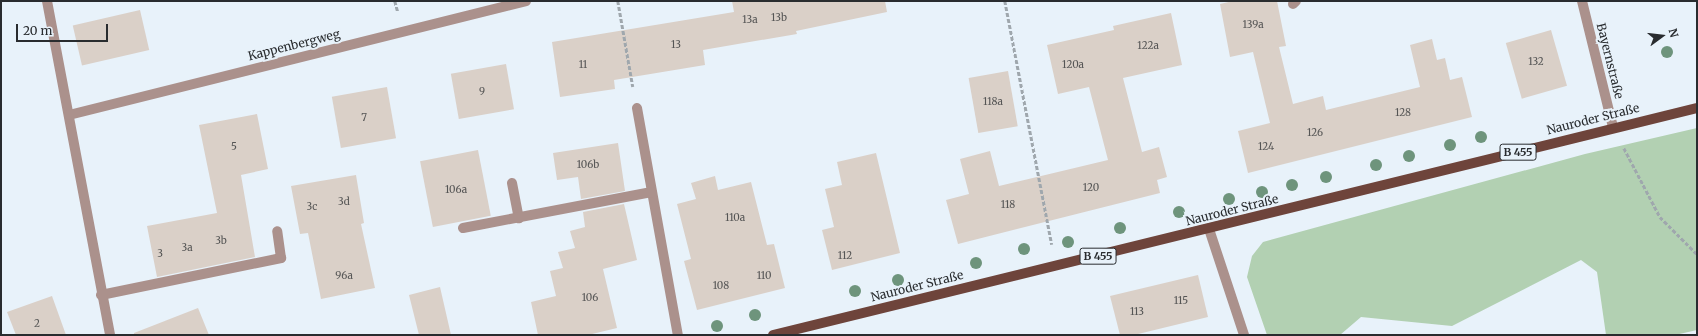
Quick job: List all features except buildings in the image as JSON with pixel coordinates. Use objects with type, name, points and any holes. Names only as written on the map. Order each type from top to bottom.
[{"type":"main road","name":"Nauroder Straße","points":[[773,335],[1209,229],[1613,127],[1697,108]]},
{"type":"street","points":[[47,1],[110,335]]},
{"type":"street","name":"Kappenbergweg","points":[[69,115],[526,1]]},
{"type":"street","name":"Bayernstraße","points":[[1582,1],[1613,127]]},
{"type":"street","points":[[637,108],[678,335]]},
{"type":"street","points":[[512,183],[519,218]]},
{"type":"street","points":[[463,228],[652,192]]},
{"type":"street","points":[[1209,229],[1244,335]]},
{"type":"street","points":[[102,296],[281,258],[277,231]]},
{"type":"path","points":[[618,1],[637,108]]},
{"type":"path","points":[[1005,1],[1056,266]]},
{"type":"path","points":[[1613,127],[1660,217],[1697,254]]},
{"type":"green space","points":[[1697,128],[1697,330],[1675,335],[1606,335],[1597,272],[1581,260],[1452,326],[1361,317],[1340,335],[1267,335],[1247,277],[1252,256],[1263,242],[1585,154]]}]
